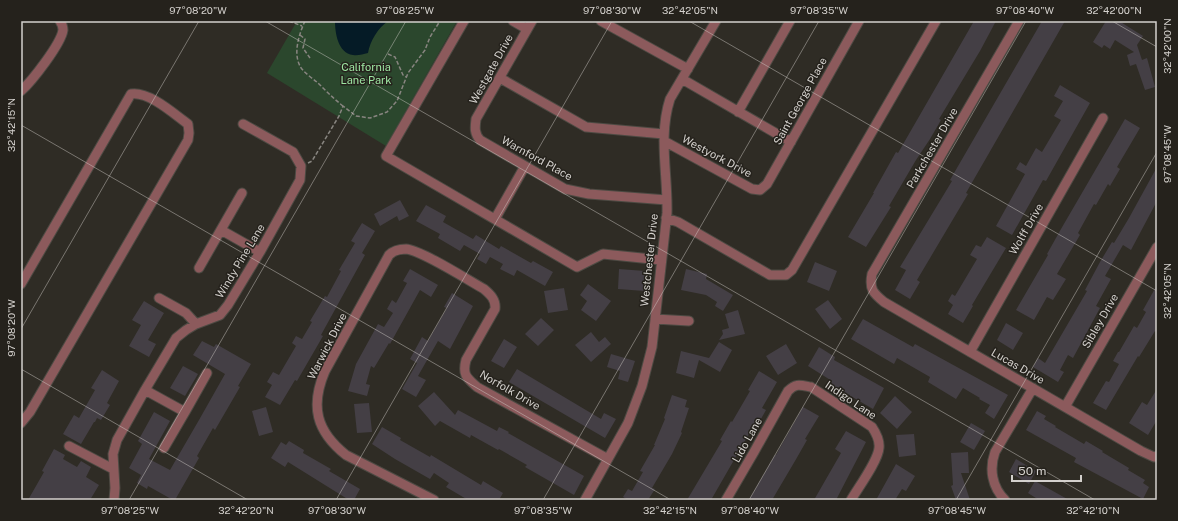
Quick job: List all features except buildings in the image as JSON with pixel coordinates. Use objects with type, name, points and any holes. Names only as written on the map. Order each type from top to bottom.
[{"type":"street","points":[[464,21],[386,156],[577,267],[603,254],[661,260]]},
{"type":"street","points":[[512,21],[527,29]]},
{"type":"street","name":"Westgate Drive","points":[[474,130],[476,119],[532,21]]},
{"type":"street","points":[[601,21],[688,69]]},
{"type":"street","name":"Westchester Drive","points":[[586,500],[628,423],[642,386],[652,347],[666,218],[667,200],[664,138],[666,112],[670,99],[716,21]]},
{"type":"street","points":[[738,112],[790,21]]},
{"type":"street","name":"Saint George Place","points":[[760,190],[768,184],[859,21]]},
{"type":"street","points":[[666,218],[678,222],[770,275],[786,275],[792,270],[936,21]]},
{"type":"street","name":"Parkchester Drive","points":[[871,288],[872,274],[1019,21]]},
{"type":"street","points":[[21,91],[36,75],[57,44],[61,36],[61,25]]},
{"type":"street","points":[[500,78],[586,127],[664,138]]},
{"type":"street","points":[[682,79],[791,142]]},
{"type":"street","points":[[21,284],[131,94],[138,93],[149,97],[188,124],[188,140],[30,412],[21,423]]},
{"type":"street","name":"Wolff Drive","points":[[970,352],[1103,118]]},
{"type":"street","points":[[243,124],[293,152],[302,166]]},
{"type":"street","name":"Warnford Place","points":[[474,130],[480,140],[565,189],[589,194],[667,200]]},
{"type":"street","name":"Westyork Drive","points":[[664,138],[752,189],[760,190]]},
{"type":"street","name":"Windy Pine Lane","points":[[114,500],[115,488],[113,454],[117,440],[145,390],[176,338],[196,324],[220,315],[228,305],[260,252],[300,180],[302,166]]},
{"type":"street","points":[[495,219],[524,166]]},
{"type":"street","points":[[198,268],[242,192]]},
{"type":"street","points":[[221,230],[260,252]]},
{"type":"street","name":"Sibley Drive","points":[[1065,407],[1157,247]]},
{"type":"street","name":"Norfolk Drive","points":[[399,250],[406,249],[419,253],[484,289],[491,295],[495,303],[495,309],[466,360],[464,368],[467,378],[478,387],[608,459]]},
{"type":"street","name":"Warwick Drive","points":[[399,250],[392,252],[389,255],[325,371],[319,385],[317,413],[320,424],[329,438],[337,448],[346,455],[434,500]]},
{"type":"street","name":"Lucas Drive","points":[[871,288],[884,302],[1141,451],[1154,457],[1157,456]]},
{"type":"street","points":[[159,298],[186,313],[196,324]]},
{"type":"street","points":[[655,319],[689,322]]},
{"type":"street","points":[[164,448],[207,373]]},
{"type":"street","name":"Indigo Lane","points":[[788,391],[793,386],[799,385],[811,387],[872,427],[878,436],[879,448],[876,458],[851,500]]},
{"type":"street","points":[[1005,500],[1000,495],[993,481],[992,462],[995,452],[1033,388]]},
{"type":"street","points":[[145,390],[185,412]]},
{"type":"street","name":"Lido Lane","points":[[726,500],[788,391]]},
{"type":"street","points":[[69,446],[113,469]]},
{"type":"path","points":[[289,21],[303,26]]},
{"type":"path","points":[[305,21],[297,47],[300,67],[333,98],[356,116],[370,118],[387,112],[397,101],[408,73],[425,50],[430,37],[440,21]]},
{"type":"path","points":[[300,35],[305,39],[303,48],[310,58]]},
{"type":"path","points":[[388,54],[395,57],[403,75],[406,77]]},
{"type":"path","points":[[302,166],[312,161],[339,116],[343,106]]},
{"type":"green space","name":"California Lane Park","points":[[297,21],[457,21],[386,146],[267,73]]},
{"type":"water","points":[[335,21],[388,21],[375,35],[368,53],[353,55],[344,51],[338,42]]}]
